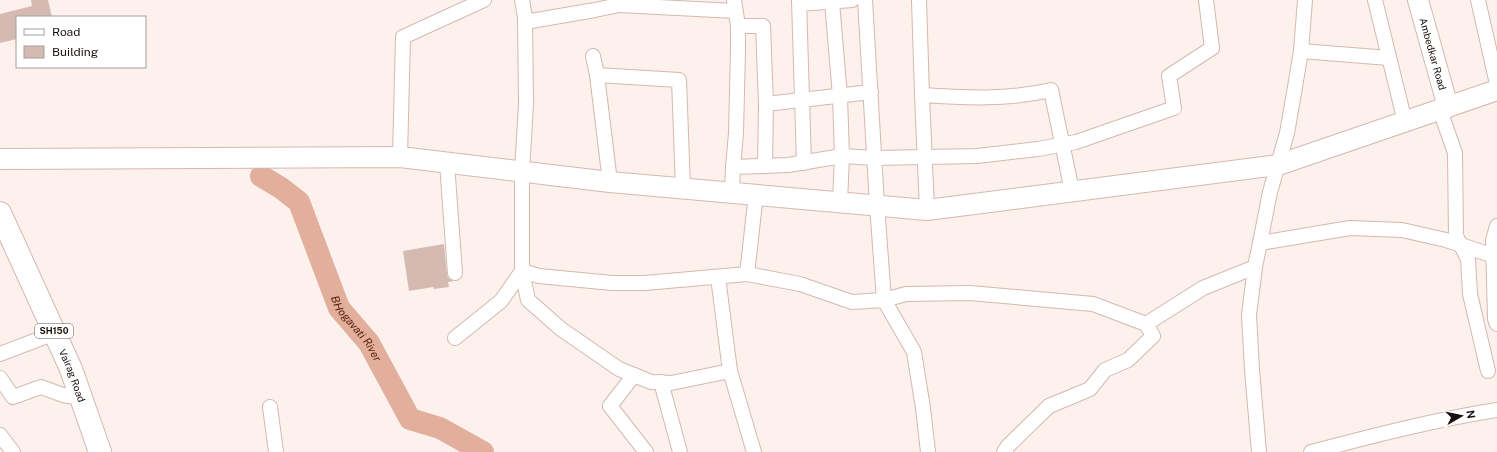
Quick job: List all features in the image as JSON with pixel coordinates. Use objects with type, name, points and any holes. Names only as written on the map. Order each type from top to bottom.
[{"type":"main road","name":"Vairag Road","points":[[0,213],[72,369],[100,452]]},
{"type":"street","points":[[400,157],[403,37],[484,0]]},
{"type":"street","points":[[522,0],[525,22],[526,104],[522,172],[522,271],[528,300],[561,329],[619,369],[651,382],[671,383],[730,371]]},
{"type":"street","points":[[619,6],[632,0]]},
{"type":"street","points":[[804,162],[799,2],[832,2],[852,0]]},
{"type":"street","points":[[865,0],[884,300],[914,352],[928,452]]},
{"type":"street","points":[[919,0],[927,210]]},
{"type":"street","points":[[733,167],[765,166],[842,156],[874,158],[977,156],[1038,149],[1076,142],[1174,108],[1169,76],[1212,48],[1206,0]]},
{"type":"street","points":[[1259,452],[1249,316],[1255,267],[1270,192],[1287,133],[1301,51],[1305,0]]},
{"type":"street","points":[[1375,0],[1405,122]]},
{"type":"street","name":"Ambedkar Road","points":[[1418,0],[1444,108]]},
{"type":"street","points":[[1478,0],[1497,84]]},
{"type":"street","points":[[832,2],[840,96],[842,156],[840,202]]},
{"type":"street","points":[[525,22],[619,6],[734,5],[738,26],[736,133],[732,192]]},
{"type":"street","points":[[738,26],[763,26],[766,104],[765,166]]},
{"type":"street","points":[[1301,51],[1389,58]]},
{"type":"street","points":[[593,56],[597,75],[610,182]]},
{"type":"street","points":[[597,75],[679,80],[683,188]]},
{"type":"street","points":[[922,95],[982,98],[1028,95],[1051,90],[1072,191]]},
{"type":"street","points":[[0,159],[400,157],[610,182],[927,210],[1278,165],[1497,90]]},
{"type":"street","points":[[766,104],[871,92]]},
{"type":"street","points":[[1444,108],[1455,153],[1456,236],[1468,259],[1470,294],[1488,371]]},
{"type":"street","points":[[447,163],[455,273]]},
{"type":"street","points":[[747,274],[756,194]]},
{"type":"street","points":[[1497,226],[1493,240],[1496,298],[1495,319],[1497,324]]},
{"type":"street","points":[[1260,243],[1350,228],[1402,230],[1446,240],[1494,256]]},
{"type":"street","points":[[1146,324],[1203,288],[1255,267]]},
{"type":"street","points":[[522,271],[539,276],[612,283],[645,283],[747,274],[800,284],[852,302],[884,300],[906,294],[970,293],[1093,304],[1146,324],[1153,336],[1128,360],[1105,370],[1090,389],[1049,406],[1008,446],[1004,452]]},
{"type":"street","points":[[455,338],[502,301],[522,271]]},
{"type":"street","points":[[718,277],[730,371],[754,452]]},
{"type":"street","points":[[0,354],[55,333]]},
{"type":"street","points":[[634,375],[610,406],[646,452]]},
{"type":"street","points":[[0,378],[14,397],[41,387],[63,395],[82,398]]},
{"type":"street","points":[[661,382],[680,452]]},
{"type":"street","points":[[270,407],[276,452]]},
{"type":"street","points":[[1310,452],[1421,425],[1497,410]]},
{"type":"street","points":[[0,435],[13,452]]},
{"type":"building","points":[[31,0],[48,0],[52,16],[16,16],[16,39],[0,43],[0,14],[32,6]]},
{"type":"building","points":[[444,244],[448,278],[454,281],[448,282],[449,287],[434,289],[433,287],[409,291],[403,251]]},
{"type":"waterway","name":"BHogavati River","points":[[261,176],[281,188],[299,202],[339,308],[369,343],[410,419],[440,428],[483,452]]}]
